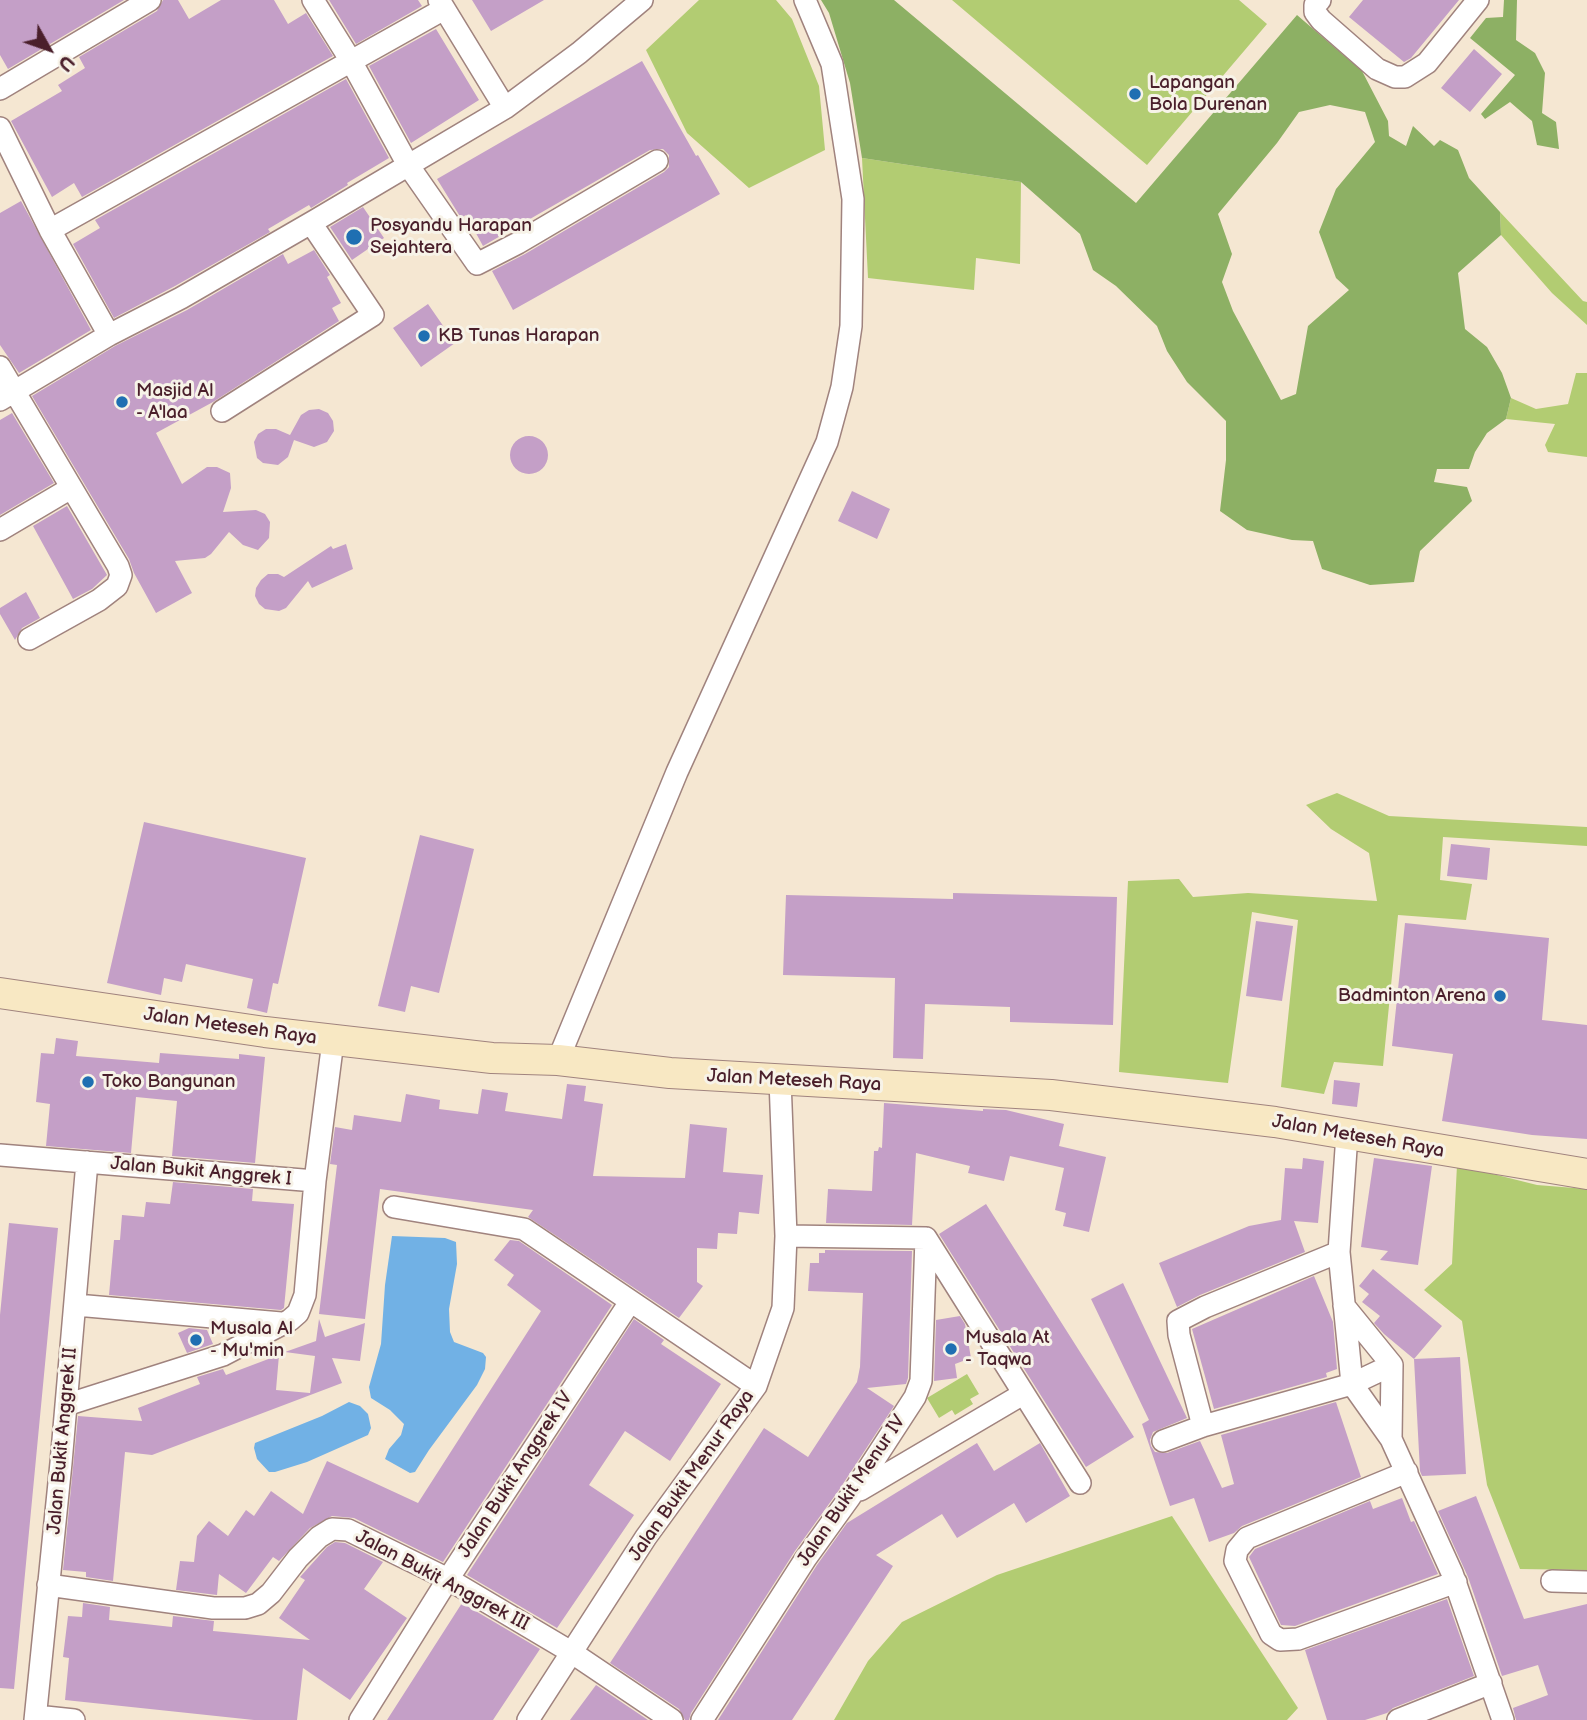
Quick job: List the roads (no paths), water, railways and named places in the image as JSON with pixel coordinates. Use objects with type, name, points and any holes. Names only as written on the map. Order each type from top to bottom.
[{"type":"main road","name":"Jalan Meteseh Raya","points":[[0,993],[333,1041],[492,1058],[558,1060],[670,1073],[1051,1095],[1275,1122],[1587,1174]]},
{"type":"street","points":[[0,89],[150,0]]},
{"type":"street","points":[[313,0],[351,61],[408,165],[477,264],[518,243],[657,161]]},
{"type":"street","points":[[7,396],[109,335],[181,298],[311,223],[505,108],[589,46],[642,0]]},
{"type":"street","points":[[558,1060],[677,772],[827,442],[842,387],[851,326],[853,199],[832,64],[805,0]]},
{"type":"street","points":[[1320,0],[1315,5],[1315,12],[1321,20],[1377,69],[1405,77],[1427,63],[1478,0]]},
{"type":"street","points":[[50,230],[351,61],[441,5],[505,108]]},
{"type":"street","points":[[0,128],[50,230],[109,335]]},
{"type":"street","points":[[222,411],[373,315],[311,223]]},
{"type":"street","points":[[0,367],[7,396],[71,488],[121,575],[117,586],[99,600],[29,639]]},
{"type":"street","points":[[0,530],[71,488]]},
{"type":"street","name":"Jalan Bukit Anggrek I","points":[[66,1405],[223,1355],[298,1313],[305,1295],[315,1181],[333,1041]]},
{"type":"street","name":"Jalan Bukit Menur Raya","points":[[528,1720],[646,1538],[756,1386],[783,1308],[786,1236],[780,1080]]},
{"type":"street","points":[[1347,1133],[1339,1252],[1352,1384],[1391,1439],[1407,1472],[1456,1582],[1503,1720]]},
{"type":"street","name":"Jalan Bukit Anggrek I","points":[[0,1155],[315,1181]]},
{"type":"street","name":"Jalan Bukit Anggrek II","points":[[35,1718],[76,1305],[87,1162]]},
{"type":"street","points":[[394,1207],[524,1229],[756,1386]]},
{"type":"street","points":[[786,1236],[926,1238],[1080,1483]]},
{"type":"street","name":"Jalan Bukit Menur IV","points":[[702,1720],[806,1558],[915,1397],[921,1381],[926,1238]]},
{"type":"street","points":[[1203,1426],[1179,1335],[1178,1321],[1205,1307],[1339,1252]]},
{"type":"street","name":"Jalan Bukit Anggrek IV","points":[[360,1720],[447,1579],[630,1302]]},
{"type":"street","points":[[76,1305],[281,1323]]},
{"type":"street","points":[[1345,1306],[1392,1365],[1391,1439]]},
{"type":"street","points":[[1163,1441],[1203,1426],[1352,1384],[1392,1365]]},
{"type":"street","points":[[849,1497],[1023,1394]]},
{"type":"street","points":[[1407,1472],[1247,1538],[1237,1550],[1235,1561],[1271,1634],[1280,1640],[1298,1639],[1456,1582]]},
{"type":"street","name":"Jalan Bukit Anggrek III","points":[[48,1585],[213,1608],[245,1608],[258,1604],[271,1593],[298,1558],[319,1537],[332,1529],[348,1530],[447,1579],[571,1652],[672,1720]]},
{"type":"street","points":[[1552,1581],[1587,1581]]},
{"type":"street","points":[[1398,1720],[1491,1683]]},
{"type":"street","points":[[35,1718],[74,1720]]},
{"type":"water","points":[[392,1236],[445,1238],[456,1242],[457,1264],[449,1309],[450,1332],[454,1342],[483,1353],[486,1357],[485,1369],[477,1385],[415,1472],[410,1473],[385,1459],[389,1449],[401,1435],[404,1424],[390,1410],[371,1398],[369,1387],[381,1344]]},
{"type":"water","points":[[349,1402],[360,1406],[368,1414],[371,1428],[368,1435],[307,1462],[275,1472],[269,1472],[257,1459],[255,1443]]},
{"type":"place","name":"Lapangan Bola Durenan","points":[[1135,94]]},
{"type":"place","name":"Posyandu Harapan Sejahtera","points":[[354,237]]},
{"type":"place","name":"KB Tunas Harapan","points":[[424,336]]},
{"type":"place","name":"Masjid Al - A'laa","points":[[122,402]]},
{"type":"place","name":"Badminton Arena","points":[[1500,996]]},
{"type":"place","name":"Toko Bangunan","points":[[88,1082]]},
{"type":"place","name":"Musala Al - Mu'min","points":[[196,1340]]},
{"type":"place","name":"Musala At - Taqwa","points":[[951,1349]]}]
